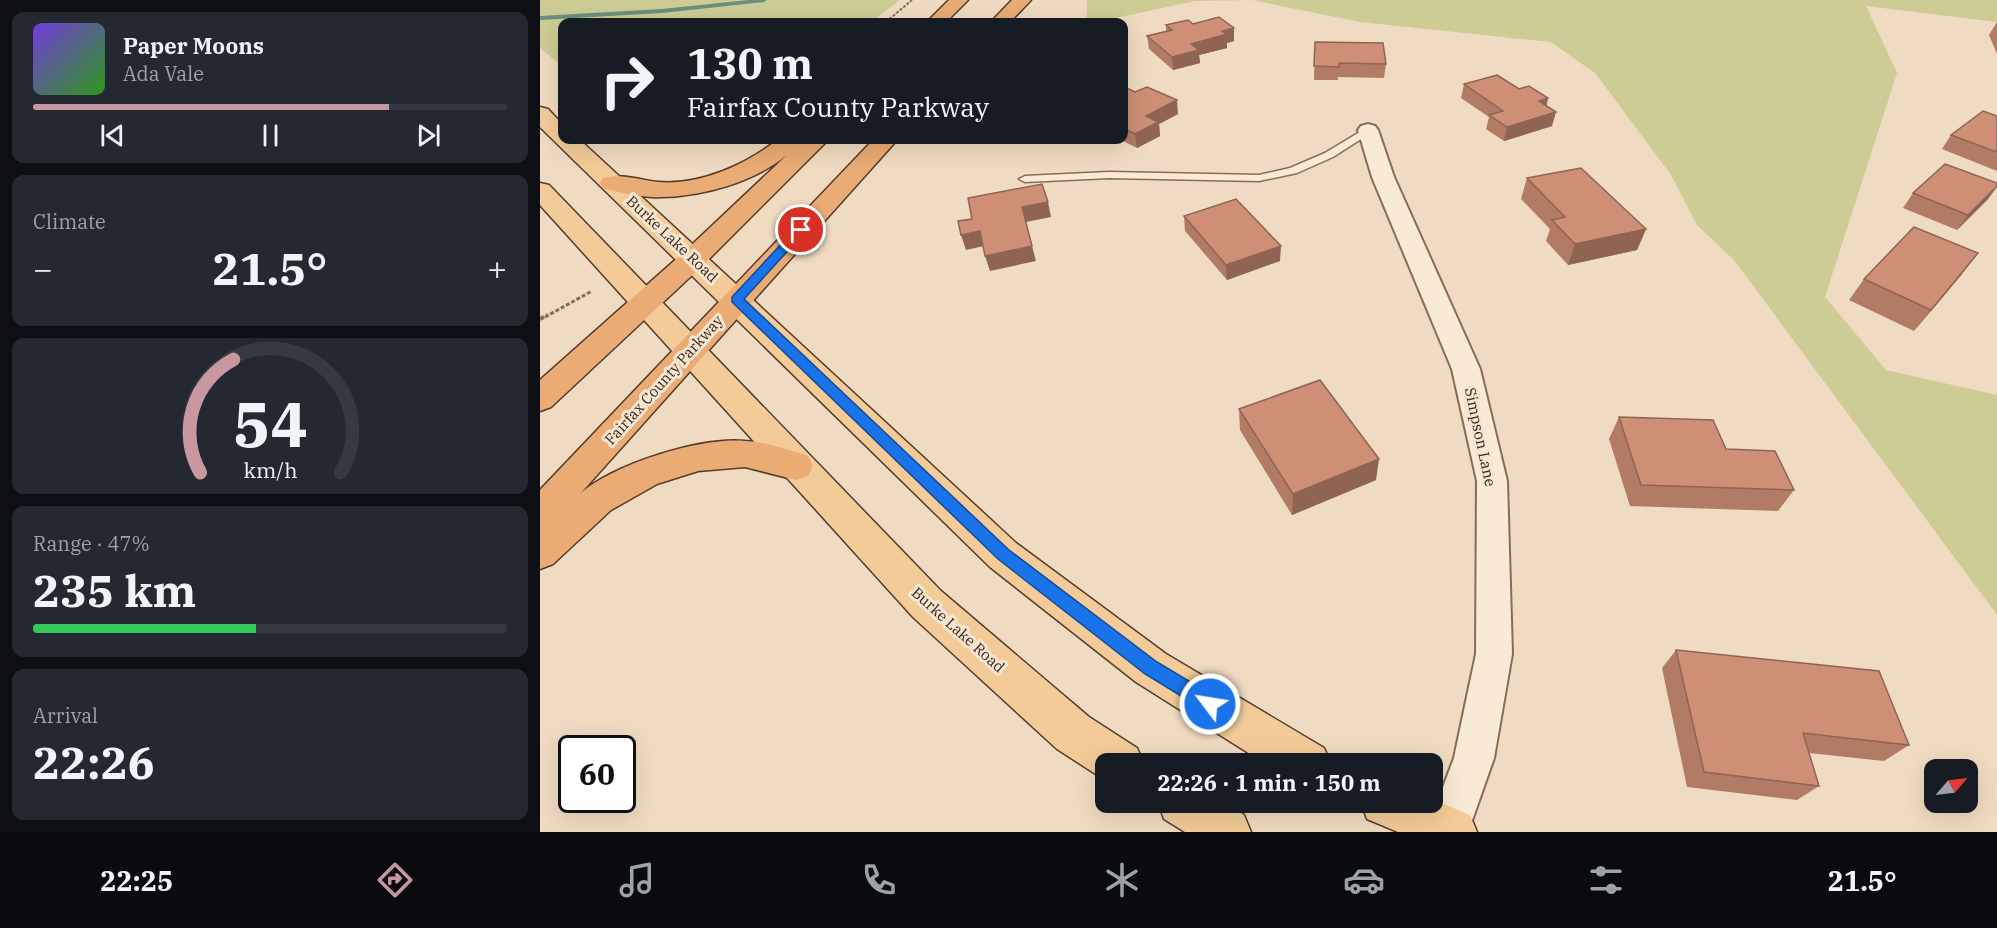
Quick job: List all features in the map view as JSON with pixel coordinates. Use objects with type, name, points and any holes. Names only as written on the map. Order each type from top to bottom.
[{"type":"highway","points":[[940,18],[959,0]]},
{"type":"highway","points":[[1004,18],[1022,0]]},
{"type":"highway","points":[[612,183],[660,190],[695,186],[746,171],[765,161],[786,144]]},
{"type":"highway","points":[[540,399],[693,259],[812,144]]},
{"type":"highway","name":"Fairfax County Parkway","points":[[540,514],[881,144]]},
{"type":"highway","points":[[540,552],[598,500],[646,473],[698,458],[745,454],[796,466]]},
{"type":"main road","points":[[540,114],[558,131]]},
{"type":"main road","name":"Burke Lake Road","points":[[571,144],[1003,555],[1151,668],[1290,753]]},
{"type":"main road","name":"Burke Lake Road","points":[[540,190],[927,604],[1073,733],[1103,753]]},
{"type":"main road","points":[[1198,813],[1227,832]]},
{"type":"main road","points":[[1409,813],[1451,831]]},
{"type":"street","name":"Simpson Lane","points":[[1368,130],[1383,177],[1466,369],[1492,481],[1494,654],[1474,758],[1451,831]]},
{"type":"lane","points":[[1025,179],[1109,175],[1259,178],[1293,171],[1329,155],[1368,130]]},
{"type":"path","points":[[891,18],[912,0]]},
{"type":"path","points":[[540,319],[584,297]]},
{"type":"shaded area","points":[[540,0],[900,0],[876,18],[558,18],[558,63],[540,48]]},
{"type":"shaded area","points":[[1087,0],[1252,0],[1195,1],[1116,18],[1087,18]]},
{"type":"shaded area","points":[[1252,0],[1997,0],[1997,22],[1866,6],[1897,73],[1825,297],[1886,370],[1997,395],[1997,615],[1734,260],[1697,225],[1671,175],[1596,74],[1551,42],[1360,22]]},
{"type":"building","points":[[1219,17],[1234,28],[1222,31],[1227,34],[1191,44],[1199,50],[1172,57],[1147,36],[1172,30],[1166,25],[1188,20],[1193,24]]},
{"type":"building","points":[[1315,42],[1383,43],[1386,64],[1339,63],[1339,67],[1314,66]]},
{"type":"building","points":[[1497,75],[1519,89],[1529,86],[1548,98],[1539,101],[1556,112],[1507,127],[1489,115],[1503,111],[1464,84]]},
{"type":"building","points":[[1147,87],[1177,100],[1146,116],[1158,122],[1135,134],[1128,130],[1128,88],[1135,92]]},
{"type":"building","points":[[1983,111],[1997,116],[1997,152],[1951,135]]},
{"type":"building","points":[[1945,164],[1997,183],[1997,186],[1968,215],[1913,193]]},
{"type":"building","points":[[1581,168],[1646,229],[1575,244],[1552,220],[1565,217],[1527,178]]},
{"type":"building","points":[[1042,184],[1048,202],[1022,207],[1032,246],[985,256],[980,231],[961,235],[958,221],[972,219],[968,198]]},
{"type":"building","points":[[1236,199],[1281,246],[1226,265],[1184,216]]},
{"type":"building","points":[[1914,227],[1978,253],[1931,310],[1864,279]]},
{"type":"building","points":[[1320,380],[1379,459],[1293,494],[1239,409]]},
{"type":"building","points":[[1619,417],[1713,420],[1726,449],[1775,451],[1794,490],[1641,485]]},
{"type":"building","points":[[1676,650],[1879,671],[1909,745],[1803,733],[1819,786],[1704,772]]},
{"type":"waterway","points":[[540,18],[662,11],[764,0]]},
{"type":"route","points":[[801,230],[737,300],[1003,555],[1151,668],[1210,704]]}]
